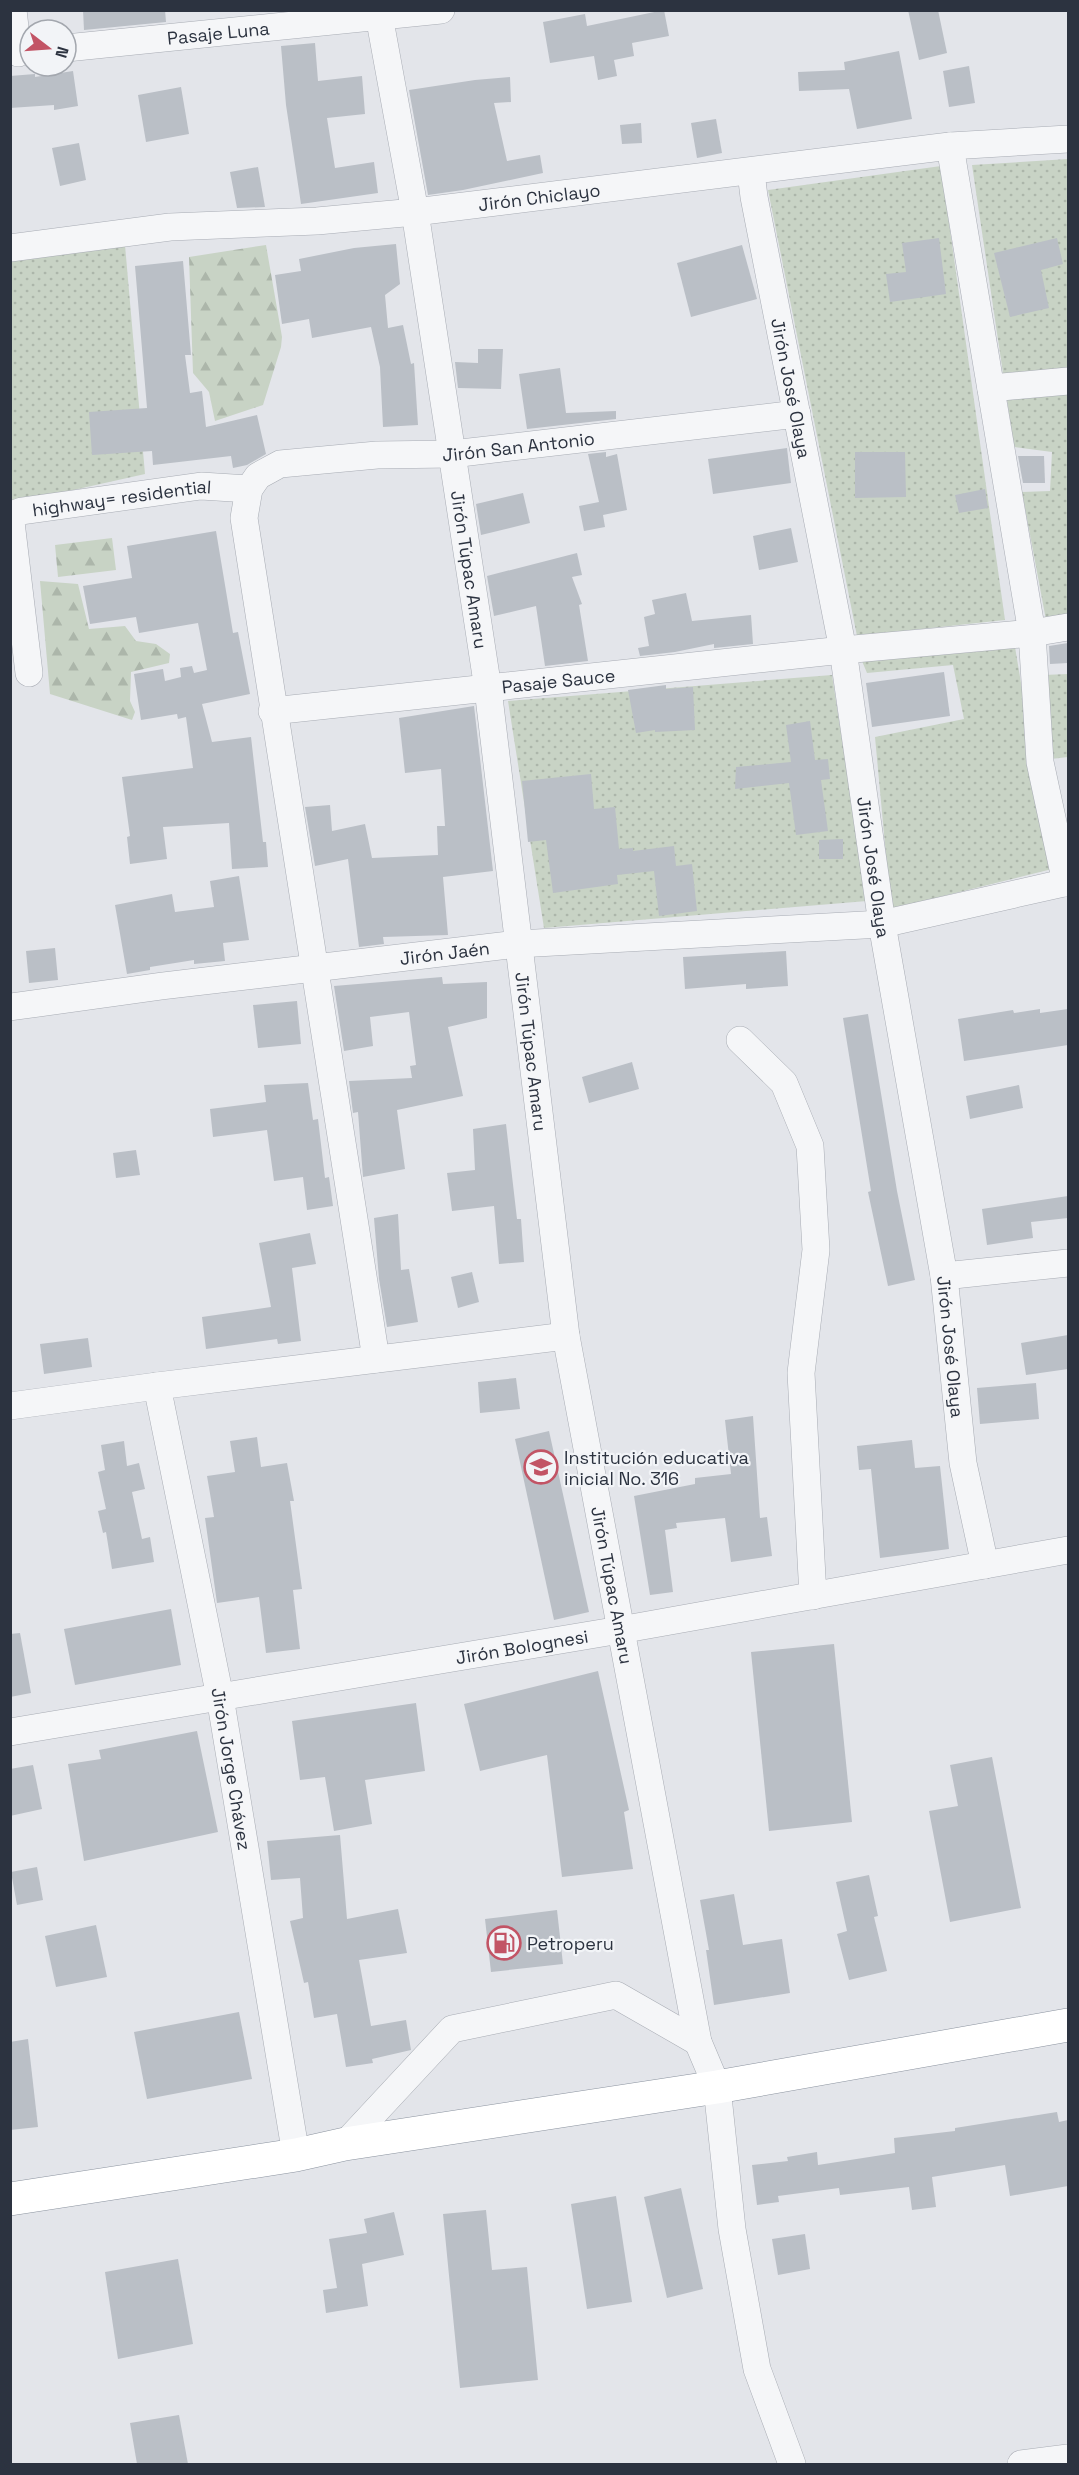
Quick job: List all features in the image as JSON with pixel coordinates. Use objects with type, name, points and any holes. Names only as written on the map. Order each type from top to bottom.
[{"type":"highway","points":[[10,2199],[296,2155],[345,2144],[717,2087],[1068,2025]]},
{"type":"street","points":[[13,10],[18,40]]},
{"type":"street","name":"Pasaje Luna","points":[[78,47],[378,14],[441,10]]},
{"type":"street","name":"Jirón Túpac Amaru","points":[[378,14],[415,212],[488,689],[566,1336],[698,2042],[717,2087],[732,2229],[757,2370],[792,2464]]},
{"type":"street","name":"Jirón Chiclayo","points":[[10,248],[170,227],[317,221],[415,212],[950,146],[1068,139]]},
{"type":"street","points":[[950,146],[1032,633],[1040,762],[1067,883]]},
{"type":"street","name":"Jirón José Olaya","points":[[751,172],[843,650],[882,924],[944,1276],[963,1463],[985,1565]]},
{"type":"street","points":[[991,388],[1068,381]]},
{"type":"street","name":"Jirón San Antonio","points":[[249,489],[258,476],[279,464],[377,455],[452,454],[797,414]]},
{"type":"street","name":"highway= residential","points":[[29,673],[11,522],[14,514],[201,486],[249,489]]},
{"type":"street","points":[[249,489],[244,518],[272,711],[376,1359]]},
{"type":"street","name":"Pasaje Sauce","points":[[272,711],[843,650],[1032,633],[1068,627]]},
{"type":"street","name":"Jirón Jaén","points":[[10,1007],[518,944],[882,924],[1067,883]]},
{"type":"street","points":[[740,1040],[784,1083],[810,1146],[816,1250],[801,1373],[813,1596]]},
{"type":"street","points":[[944,1276],[1068,1263]]},
{"type":"street","points":[[10,1406],[566,1336]]},
{"type":"street","name":"Jirón Jorge Chávez","points":[[157,1386],[220,1697],[296,2155]]},
{"type":"street","name":"Jirón Bolognesi","points":[[10,1732],[620,1630],[1068,1550]]},
{"type":"street","points":[[345,2144],[452,2029],[616,1995],[698,2042]]},
{"type":"street","points":[[1021,2464],[1068,2458]]},
{"type":"green space","points":[[1068,159],[1068,618],[1046,620],[1022,492],[1050,491],[1052,452],[1014,447],[972,165]]},
{"type":"green space","points":[[941,166],[1005,620],[857,636],[768,190]]},
{"type":"green space","points":[[125,245],[145,474],[11,504],[11,253]]},
{"type":"green space","points":[[266,245],[282,337],[281,347],[263,405],[215,421],[209,392],[193,373],[189,257]]},
{"type":"green space","points":[[112,538],[116,570],[58,577],[55,545]]},
{"type":"green space","points":[[40,581],[78,584],[89,629],[125,626],[136,641],[156,644],[170,654],[169,663],[131,672],[130,701],[135,712],[132,720],[50,694]]},
{"type":"green space","points":[[1015,647],[1052,869],[891,909],[875,737],[964,719],[953,665],[867,673],[862,661]]},
{"type":"green space","points":[[1068,674],[1068,757],[1051,759],[1043,675]]},
{"type":"green space","points":[[832,675],[867,901],[544,928],[508,701]]},
{"type":"building","points":[[83,10],[165,10],[166,22],[84,30]]},
{"type":"building","points":[[664,10],[669,36],[632,43],[634,56],[614,60],[617,76],[598,80],[594,56],[550,63],[543,22],[585,14],[587,26]]},
{"type":"building","points":[[908,10],[938,10],[947,53],[919,60]]},
{"type":"building","points":[[315,43],[318,81],[362,76],[365,114],[327,118],[335,168],[374,162],[378,193],[301,204],[286,105],[281,46]]},
{"type":"building","points":[[899,51],[912,119],[857,129],[849,89],[799,91],[798,72],[845,70],[844,62]]},
{"type":"building","points":[[969,66],[975,103],[949,107],[943,71]]},
{"type":"building","points":[[10,76],[74,78],[78,106],[54,110],[54,105],[10,108]]},
{"type":"building","points":[[510,77],[511,102],[494,103],[507,161],[540,155],[543,173],[428,195],[409,90]]},
{"type":"building","points":[[181,87],[189,134],[146,142],[138,95]]},
{"type":"building","points":[[716,119],[722,153],[697,158],[691,123]]},
{"type":"building","points":[[641,123],[642,143],[622,144],[620,125]]},
{"type":"building","points":[[79,143],[86,180],[60,186],[52,148]]},
{"type":"building","points":[[258,167],[265,207],[237,208],[230,172]]},
{"type":"building","points":[[939,238],[946,294],[890,302],[886,274],[906,272],[902,243]]},
{"type":"building","points":[[1057,238],[1063,264],[1041,270],[1049,308],[1010,317],[994,253]]},
{"type":"building","points":[[396,244],[400,284],[385,295],[388,328],[403,325],[411,364],[414,363],[418,425],[383,427],[380,367],[371,327],[312,338],[309,319],[282,324],[275,275],[301,271],[299,259],[354,248]]},
{"type":"building","points":[[742,245],[757,299],[691,317],[677,263]]},
{"type":"building","points":[[183,261],[191,355],[185,355],[190,393],[202,391],[206,427],[257,415],[266,454],[247,465],[233,468],[231,456],[153,465],[152,451],[92,455],[89,412],[147,408],[135,266]]},
{"type":"building","points":[[478,349],[503,349],[501,389],[458,388],[455,362],[478,363]]},
{"type":"building","points":[[560,368],[566,413],[616,411],[616,419],[527,429],[519,374]]},
{"type":"building","points":[[787,448],[791,483],[713,494],[708,459]]},
{"type":"building","points":[[606,452],[606,457],[617,454],[627,510],[603,515],[605,527],[584,531],[579,506],[599,502],[588,454]]},
{"type":"building","points":[[855,452],[905,452],[906,497],[855,498]]},
{"type":"building","points":[[1018,456],[1044,456],[1045,483],[1023,483]]},
{"type":"building","points":[[985,489],[988,508],[959,513],[955,495]]},
{"type":"building","points":[[523,493],[530,523],[481,535],[476,504]]},
{"type":"building","points":[[791,528],[798,562],[759,570],[753,536]]},
{"type":"building","points":[[216,531],[233,633],[238,632],[250,694],[202,704],[212,742],[251,737],[268,867],[232,869],[229,823],[163,827],[167,859],[130,864],[127,837],[130,836],[122,777],[193,768],[186,717],[178,719],[177,714],[141,720],[134,674],[163,669],[165,681],[181,677],[180,668],[192,666],[194,673],[207,670],[198,623],[139,633],[136,617],[90,624],[83,586],[132,578],[127,546]]},
{"type":"building","points":[[577,553],[582,575],[572,577],[582,604],[579,605],[588,661],[545,666],[536,606],[494,616],[487,576]]},
{"type":"building","points":[[686,593],[692,621],[751,615],[753,644],[714,648],[714,644],[640,656],[638,648],[649,646],[644,617],[655,614],[652,600]]},
{"type":"building","points":[[1068,643],[1068,663],[1050,664],[1049,646]]},
{"type":"building","points":[[944,672],[950,716],[872,727],[866,683]]},
{"type":"building","points":[[666,685],[666,689],[693,687],[695,730],[655,732],[655,730],[636,733],[628,690]]},
{"type":"building","points":[[474,706],[493,871],[443,877],[448,935],[383,937],[384,944],[359,947],[348,859],[315,866],[305,807],[330,805],[332,831],[365,824],[372,858],[438,855],[437,826],[445,826],[441,769],[405,773],[399,718]]},
{"type":"building","points":[[810,721],[815,760],[828,759],[830,779],[821,780],[828,831],[796,835],[789,783],[735,789],[736,767],[791,762],[786,725]]},
{"type":"building","points":[[591,774],[594,809],[615,807],[619,849],[633,848],[633,851],[674,846],[676,866],[692,864],[697,911],[659,916],[654,871],[617,875],[618,884],[553,893],[546,840],[528,842],[522,781]]},
{"type":"building","points":[[843,839],[843,859],[819,859],[819,840]]},
{"type":"building","points":[[239,876],[249,940],[223,943],[225,961],[194,964],[194,960],[150,967],[150,970],[127,974],[115,905],[172,894],[175,912],[214,907],[210,881]]},
{"type":"building","points":[[55,948],[58,980],[29,983],[26,951]]},
{"type":"building","points":[[786,951],[788,986],[746,989],[746,984],[685,989],[683,957]]},
{"type":"building","points":[[442,977],[443,984],[487,982],[487,1018],[448,1027],[463,1096],[397,1110],[405,1169],[363,1177],[358,1112],[353,1113],[349,1081],[412,1078],[410,1066],[416,1065],[409,1012],[370,1017],[373,1046],[344,1051],[334,986]]},
{"type":"building","points":[[297,1001],[301,1044],[258,1048],[253,1005]]},
{"type":"building","points":[[1040,1009],[1040,1013],[1068,1009],[1068,1045],[964,1061],[958,1019],[1013,1010],[1014,1013]]},
{"type":"building","points":[[868,1014],[897,1191],[915,1280],[888,1286],[868,1192],[871,1191],[843,1018]]},
{"type":"building","points":[[632,1062],[639,1089],[589,1103],[582,1077]]},
{"type":"building","points":[[308,1083],[313,1120],[318,1119],[325,1178],[329,1177],[333,1206],[307,1210],[303,1177],[274,1181],[267,1130],[213,1137],[210,1109],[266,1102],[264,1085]]},
{"type":"building","points":[[1019,1085],[1023,1108],[970,1119],[966,1096]]},
{"type":"building","points":[[506,1124],[517,1219],[521,1219],[524,1262],[499,1264],[494,1206],[452,1211],[447,1173],[475,1170],[473,1129]]},
{"type":"building","points":[[136,1150],[140,1175],[116,1178],[113,1153]]},
{"type":"building","points":[[1068,1196],[1068,1218],[1031,1222],[1033,1238],[987,1245],[982,1209]]},
{"type":"building","points":[[398,1214],[401,1270],[409,1269],[418,1322],[387,1327],[379,1279],[374,1218]]},
{"type":"building","points":[[310,1233],[316,1264],[292,1268],[301,1341],[278,1344],[277,1339],[206,1349],[202,1317],[271,1307],[259,1243]]},
{"type":"building","points":[[472,1272],[479,1302],[458,1308],[451,1277]]},
{"type":"building","points":[[1068,1335],[1068,1369],[1026,1375],[1021,1343]]},
{"type":"building","points":[[88,1338],[92,1367],[44,1374],[40,1344]]},
{"type":"building","points":[[516,1378],[520,1409],[480,1413],[478,1382]]},
{"type":"building","points":[[1036,1383],[1039,1419],[980,1424],[977,1388]]},
{"type":"building","points":[[753,1416],[760,1518],[767,1517],[772,1556],[731,1562],[725,1518],[676,1523],[677,1528],[665,1530],[673,1592],[650,1595],[634,1496],[695,1484],[695,1478],[731,1474],[725,1420]]},
{"type":"building","points":[[549,1431],[589,1612],[554,1620],[515,1439]]},
{"type":"building","points":[[257,1437],[261,1467],[287,1463],[294,1501],[290,1501],[302,1589],[293,1590],[300,1649],[266,1653],[259,1597],[217,1603],[205,1518],[214,1517],[207,1476],[235,1472],[230,1441]]},
{"type":"building","points":[[912,1440],[915,1468],[940,1466],[949,1549],[880,1558],[871,1469],[859,1470],[857,1446]]},
{"type":"building","points":[[124,1441],[127,1466],[139,1463],[145,1489],[132,1492],[142,1539],[150,1537],[154,1562],[112,1569],[106,1532],[103,1533],[98,1511],[106,1509],[98,1472],[105,1470],[101,1445]]},
{"type":"building","points":[[171,1609],[181,1665],[75,1685],[64,1629]]},
{"type":"building","points":[[20,1633],[31,1693],[10,1697],[10,1634]]},
{"type":"building","points":[[834,1644],[852,1822],[769,1831],[751,1652]]},
{"type":"building","points":[[598,1671],[629,1810],[624,1812],[633,1869],[562,1877],[547,1755],[480,1771],[464,1704]]},
{"type":"building","points":[[416,1703],[425,1771],[365,1780],[372,1824],[334,1831],[325,1777],[300,1780],[292,1721]]},
{"type":"building","points":[[197,1731],[218,1832],[84,1861],[68,1764],[101,1759],[99,1750]]},
{"type":"building","points":[[992,1757],[1021,1908],[950,1922],[929,1811],[958,1806],[950,1765]]},
{"type":"building","points":[[33,1765],[42,1809],[10,1816],[10,1769]]},
{"type":"building","points":[[340,1835],[347,1919],[398,1909],[407,1953],[359,1960],[371,2026],[406,2020],[411,2050],[372,2059],[373,2063],[346,2067],[337,2014],[314,2018],[308,1982],[304,1983],[290,1921],[303,1918],[300,1878],[271,1880],[267,1841]]},
{"type":"building","points":[[37,1867],[43,1900],[17,1905],[11,1872]]},
{"type":"building","points":[[869,1875],[878,1916],[874,1917],[887,1971],[849,1980],[837,1934],[847,1931],[836,1882]]},
{"type":"building","points":[[734,1894],[743,1945],[782,1939],[790,1993],[714,2005],[706,1950],[709,1950],[700,1900]]},
{"type":"building","points":[[557,1910],[563,1964],[491,1972],[485,1919]]},
{"type":"building","points":[[96,1925],[107,1977],[56,1987],[45,1936]]},
{"type":"building","points":[[239,2012],[252,2079],[147,2099],[134,2032]]},
{"type":"building","points":[[28,2039],[38,2127],[10,2130],[10,2042]]},
{"type":"building","points":[[1057,2112],[1059,2122],[1068,2120],[1068,2186],[1010,2196],[1005,2165],[932,2177],[936,2207],[912,2210],[909,2187],[840,2195],[839,2188],[778,2196],[779,2202],[757,2205],[752,2165],[788,2161],[787,2157],[817,2152],[818,2165],[895,2153],[894,2138],[955,2131],[955,2128]]},
{"type":"building","points":[[681,2188],[703,2289],[667,2298],[644,2197]]},
{"type":"building","points":[[616,2196],[632,2302],[587,2309],[571,2204]]},
{"type":"building","points":[[486,2210],[492,2270],[527,2267],[538,2380],[460,2388],[443,2214]]},
{"type":"building","points":[[394,2212],[404,2255],[362,2264],[368,2306],[326,2313],[323,2290],[337,2288],[329,2239],[367,2233],[364,2219]]},
{"type":"building","points":[[805,2234],[810,2269],[778,2275],[772,2239]]},
{"type":"building","points":[[178,2259],[193,2344],[118,2359],[105,2272]]},
{"type":"building","points":[[179,2415],[188,2464],[137,2464],[130,2423]]},
{"type":"place","name":"Institución educativa inicial No. 316","points":[[541,1467]]},
{"type":"place","name":"Petroperu","points":[[504,1943]]}]
